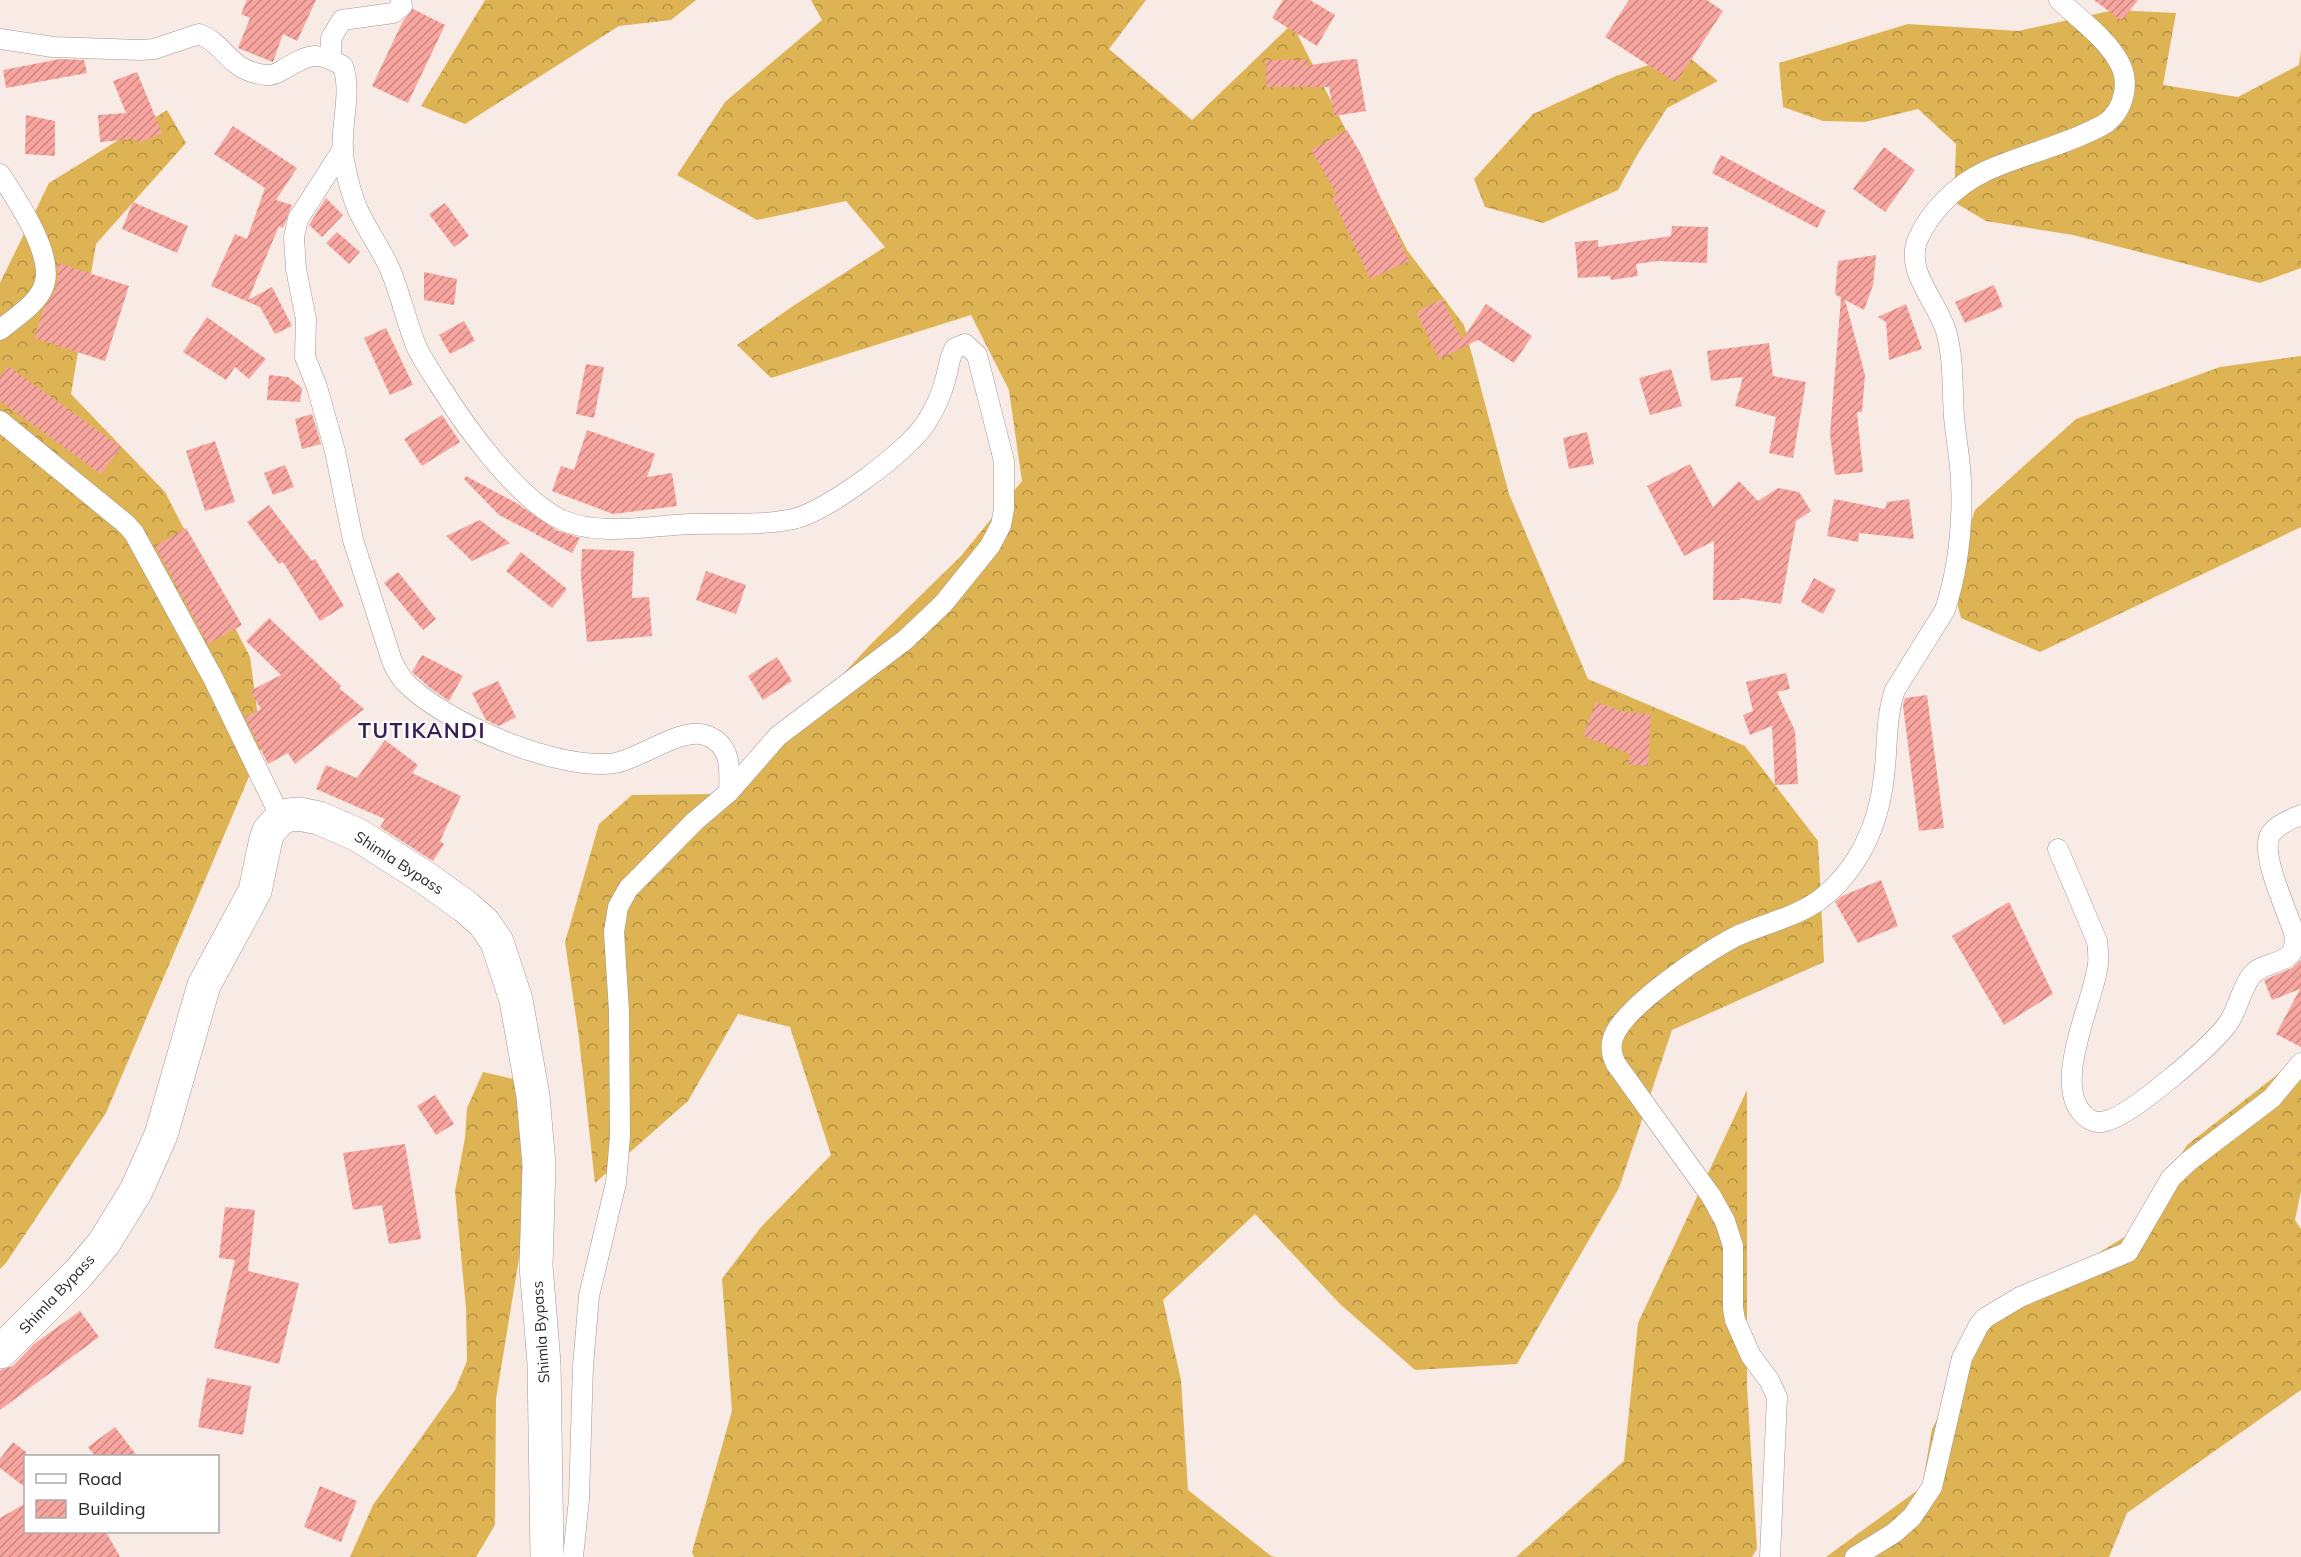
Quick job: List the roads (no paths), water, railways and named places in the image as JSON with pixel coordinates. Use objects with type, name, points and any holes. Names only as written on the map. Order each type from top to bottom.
[{"type":"highway","name":"Shimla Bypass","points":[[0,1352],[78,1274],[98,1250],[136,1191],[161,1135],[204,985],[222,948],[252,898],[259,880],[266,839],[274,824],[281,818],[299,814],[319,818],[357,835],[466,907],[484,923],[497,942],[516,1000],[533,1096],[539,1165],[536,1266],[544,1364],[547,1557]]},
{"type":"street","points":[[331,58],[331,38],[342,20],[393,13],[402,6],[401,0]]},
{"type":"street","points":[[1770,1557],[1777,1397],[1752,1356],[1735,1320],[1733,1308],[1735,1261],[1730,1232],[1715,1201],[1616,1065],[1612,1052],[1613,1039],[1622,1022],[1644,1000],[1721,945],[1816,902],[1841,882],[1851,870],[1866,842],[1879,811],[1890,705],[1895,690],[1945,610],[1960,524],[1960,480],[1954,415],[1952,355],[1946,329],[1915,265],[1914,250],[1939,208],[1966,183],[1984,172],[2075,138],[2105,124],[2118,110],[2124,93],[2125,78],[2115,55],[2058,0]]},
{"type":"street","points":[[0,39],[53,47],[140,50],[154,49],[199,34],[210,40],[237,66],[266,75],[278,73],[312,54],[331,58],[343,66],[346,75],[343,149],[350,187],[358,210],[388,265],[418,351],[473,435],[501,469],[540,506],[562,520],[600,529],[669,524],[762,523],[805,515],[885,464],[908,445],[925,424],[940,398],[955,348],[965,344],[977,355],[1004,461],[1004,510],[996,536],[967,577],[943,604],[879,662],[786,728],[729,792],[658,857],[628,889],[618,907],[615,932],[619,1011],[620,1136],[616,1183],[590,1296],[582,1366],[579,1499],[573,1557]]},
{"type":"street","points":[[343,149],[298,219],[294,237],[296,270],[306,319],[305,357],[317,387],[335,451],[353,540],[392,661],[403,680],[431,702],[477,730],[513,745],[589,764],[614,763],[633,758],[682,735],[698,733],[706,735],[725,750],[729,759],[729,792]]},
{"type":"street","points":[[0,174],[40,243],[47,269],[45,283],[37,298],[0,330]]},
{"type":"street","points":[[0,421],[134,533],[213,678],[281,818]]},
{"type":"street","points":[[2058,849],[2097,941],[2099,954],[2097,975],[2074,1057],[2071,1078],[2072,1094],[2082,1114],[2091,1120],[2106,1122],[2149,1095],[2222,1031],[2236,1011],[2247,982],[2256,970],[2283,961],[2289,956],[2295,940],[2294,933],[2269,863],[2267,847],[2274,829],[2301,815]]},
{"type":"street","points":[[1855,1557],[1894,1533],[1912,1517],[1932,1486],[1962,1358],[1985,1318],[2020,1297],[2128,1252],[2171,1178],[2189,1161],[2272,1098],[2301,1063]]},
{"type":"district","name":"TUTIKANDI","points":[[422,731]]}]
